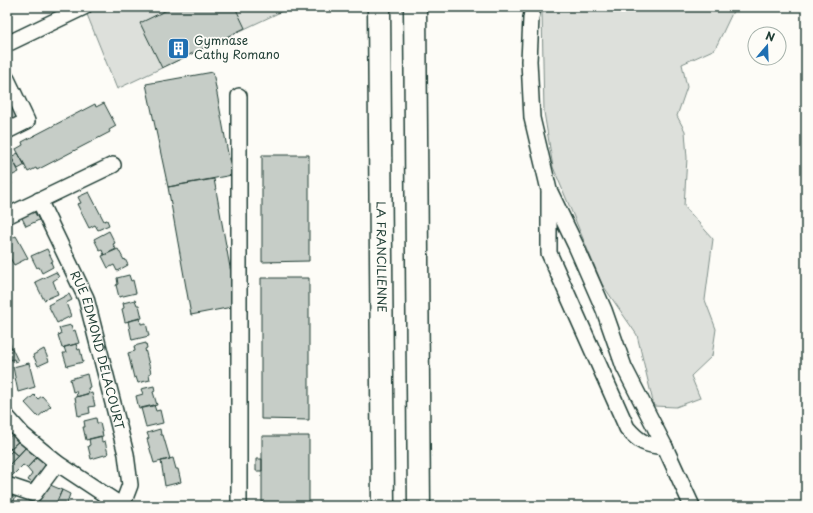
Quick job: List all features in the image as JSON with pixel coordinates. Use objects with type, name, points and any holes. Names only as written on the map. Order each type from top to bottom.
[{"type":"highway","name":"LA FRANCILIENNE","points":[[379,7],[383,506]]},
{"type":"highway","points":[[415,7],[419,506]]},
{"type":"street","points":[[7,44],[84,7]]},
{"type":"street","points":[[533,7],[529,61],[532,118],[549,190],[576,246],[604,310],[624,367],[665,447],[692,506]]},
{"type":"street","points":[[7,79],[27,121],[7,131]]},
{"type":"street","points":[[239,96],[240,506]]},
{"type":"street","points":[[7,216],[113,165]]},
{"type":"street","points":[[549,190],[549,253],[627,428],[636,439],[649,446],[665,447]]},
{"type":"street","name":"RUE EDMOND DELACOURT","points":[[39,200],[86,298],[126,454],[130,485],[122,506]]},
{"type":"street","points":[[8,419],[24,435],[57,463],[122,506]]},
{"type":"street","points":[[7,485],[34,494],[57,463]]},
{"type":"shaded area","points":[[84,7],[291,7],[117,89]]},
{"type":"shaded area","points":[[543,7],[735,7],[715,49],[682,64],[687,87],[677,116],[685,131],[687,158],[684,206],[713,239],[705,300],[716,329],[712,356],[691,376],[700,398],[676,407],[654,406],[637,335],[602,284],[553,167],[544,112]]},
{"type":"building","name":"Gymnase Cathy Romano","points":[[173,7],[235,7],[245,28],[162,68],[140,23]]},
{"type":"building","points":[[213,72],[232,175],[168,187],[146,84]]},
{"type":"building","points":[[7,96],[17,118],[7,122]]},
{"type":"building","points":[[104,103],[116,126],[109,130],[110,132],[37,170],[36,168],[28,172],[16,149],[23,145],[22,142],[95,104],[96,107]]},
{"type":"building","points":[[9,153],[19,172],[9,177],[12,184],[7,186],[7,154]]},
{"type":"building","points":[[18,153],[25,165],[18,169],[11,157]]},
{"type":"building","points":[[262,155],[309,155],[309,261],[262,262]]},
{"type":"building","points":[[214,179],[237,306],[191,315],[168,187]]},
{"type":"building","points":[[89,192],[104,221],[107,220],[109,225],[98,230],[95,225],[89,228],[77,204],[81,203],[78,197]]},
{"type":"building","points":[[32,208],[39,220],[26,226],[20,214]]},
{"type":"building","points":[[109,231],[115,243],[113,244],[116,249],[104,255],[102,250],[100,251],[94,239]]},
{"type":"building","points":[[16,236],[28,258],[14,265],[7,253],[7,240]]},
{"type":"building","points":[[47,249],[53,261],[51,262],[53,267],[42,273],[39,267],[37,268],[31,256]]},
{"type":"building","points":[[118,249],[128,265],[117,271],[114,265],[108,268],[102,256]]},
{"type":"building","points":[[56,272],[59,277],[53,281],[58,294],[44,300],[35,282]]},
{"type":"building","points":[[129,275],[131,281],[133,280],[136,293],[119,297],[116,285],[118,284],[117,278]]},
{"type":"building","points":[[261,278],[309,278],[309,420],[261,419]]},
{"type":"building","points":[[69,294],[72,300],[66,303],[71,316],[57,323],[48,305]]},
{"type":"building","points":[[135,300],[137,305],[139,305],[142,318],[125,322],[122,309],[124,308],[123,303]]},
{"type":"building","points":[[140,318],[141,324],[146,323],[149,336],[132,340],[128,321]]},
{"type":"building","points":[[71,325],[73,331],[75,330],[79,343],[62,348],[58,335],[61,334],[59,328]]},
{"type":"building","points":[[7,338],[18,361],[15,362],[14,359],[7,361]]},
{"type":"building","points":[[146,343],[147,348],[145,349],[151,373],[149,374],[150,380],[138,383],[136,377],[134,378],[128,353],[135,351],[134,346]]},
{"type":"building","points":[[76,344],[78,350],[80,349],[83,362],[67,366],[63,353],[66,353],[64,347]]},
{"type":"building","points":[[44,349],[49,361],[38,366],[33,355]]},
{"type":"building","points":[[29,363],[35,387],[18,392],[13,367]]},
{"type":"building","points":[[87,374],[90,387],[88,388],[89,393],[77,397],[76,391],[73,392],[70,379]]},
{"type":"building","points":[[154,386],[155,391],[153,392],[157,405],[139,409],[136,396],[143,394],[141,389]]},
{"type":"building","points":[[92,393],[95,406],[89,407],[90,413],[78,416],[75,397]]},
{"type":"building","points":[[34,395],[38,399],[42,396],[51,406],[38,417],[25,403]]},
{"type":"building","points":[[154,405],[156,411],[160,410],[163,423],[146,427],[141,408]]},
{"type":"building","points":[[96,418],[97,423],[100,423],[103,436],[86,440],[83,427],[85,427],[84,421]]},
{"type":"building","points":[[160,429],[170,459],[154,463],[147,439],[149,438],[147,433]]},
{"type":"building","points":[[14,432],[21,439],[10,449],[7,446],[7,440]]},
{"type":"building","points":[[101,436],[102,442],[105,441],[108,454],[91,459],[88,446],[90,445],[89,439]]},
{"type":"building","points":[[262,436],[309,436],[309,506],[262,506]]},
{"type":"building","points":[[21,439],[28,445],[18,456],[10,449]]},
{"type":"building","points":[[28,445],[39,455],[27,468],[23,465],[10,478],[7,476],[7,467]]},
{"type":"building","points":[[12,451],[18,456],[7,467],[7,456]]},
{"type":"building","points":[[39,455],[51,466],[35,485],[28,480],[32,474],[27,468]]},
{"type":"building","points":[[173,458],[176,469],[178,469],[181,482],[165,486],[161,461]]},
{"type":"building","points":[[256,459],[262,459],[262,471],[256,471]]},
{"type":"building","points":[[48,484],[62,490],[55,506],[36,505]]},
{"type":"building","points":[[7,489],[17,493],[12,506],[7,506]]},
{"type":"building","points":[[62,490],[70,494],[67,503],[75,506],[55,506]]},
{"type":"place","name":"Gymnase Cathy Romano","points":[[178,48]]}]
